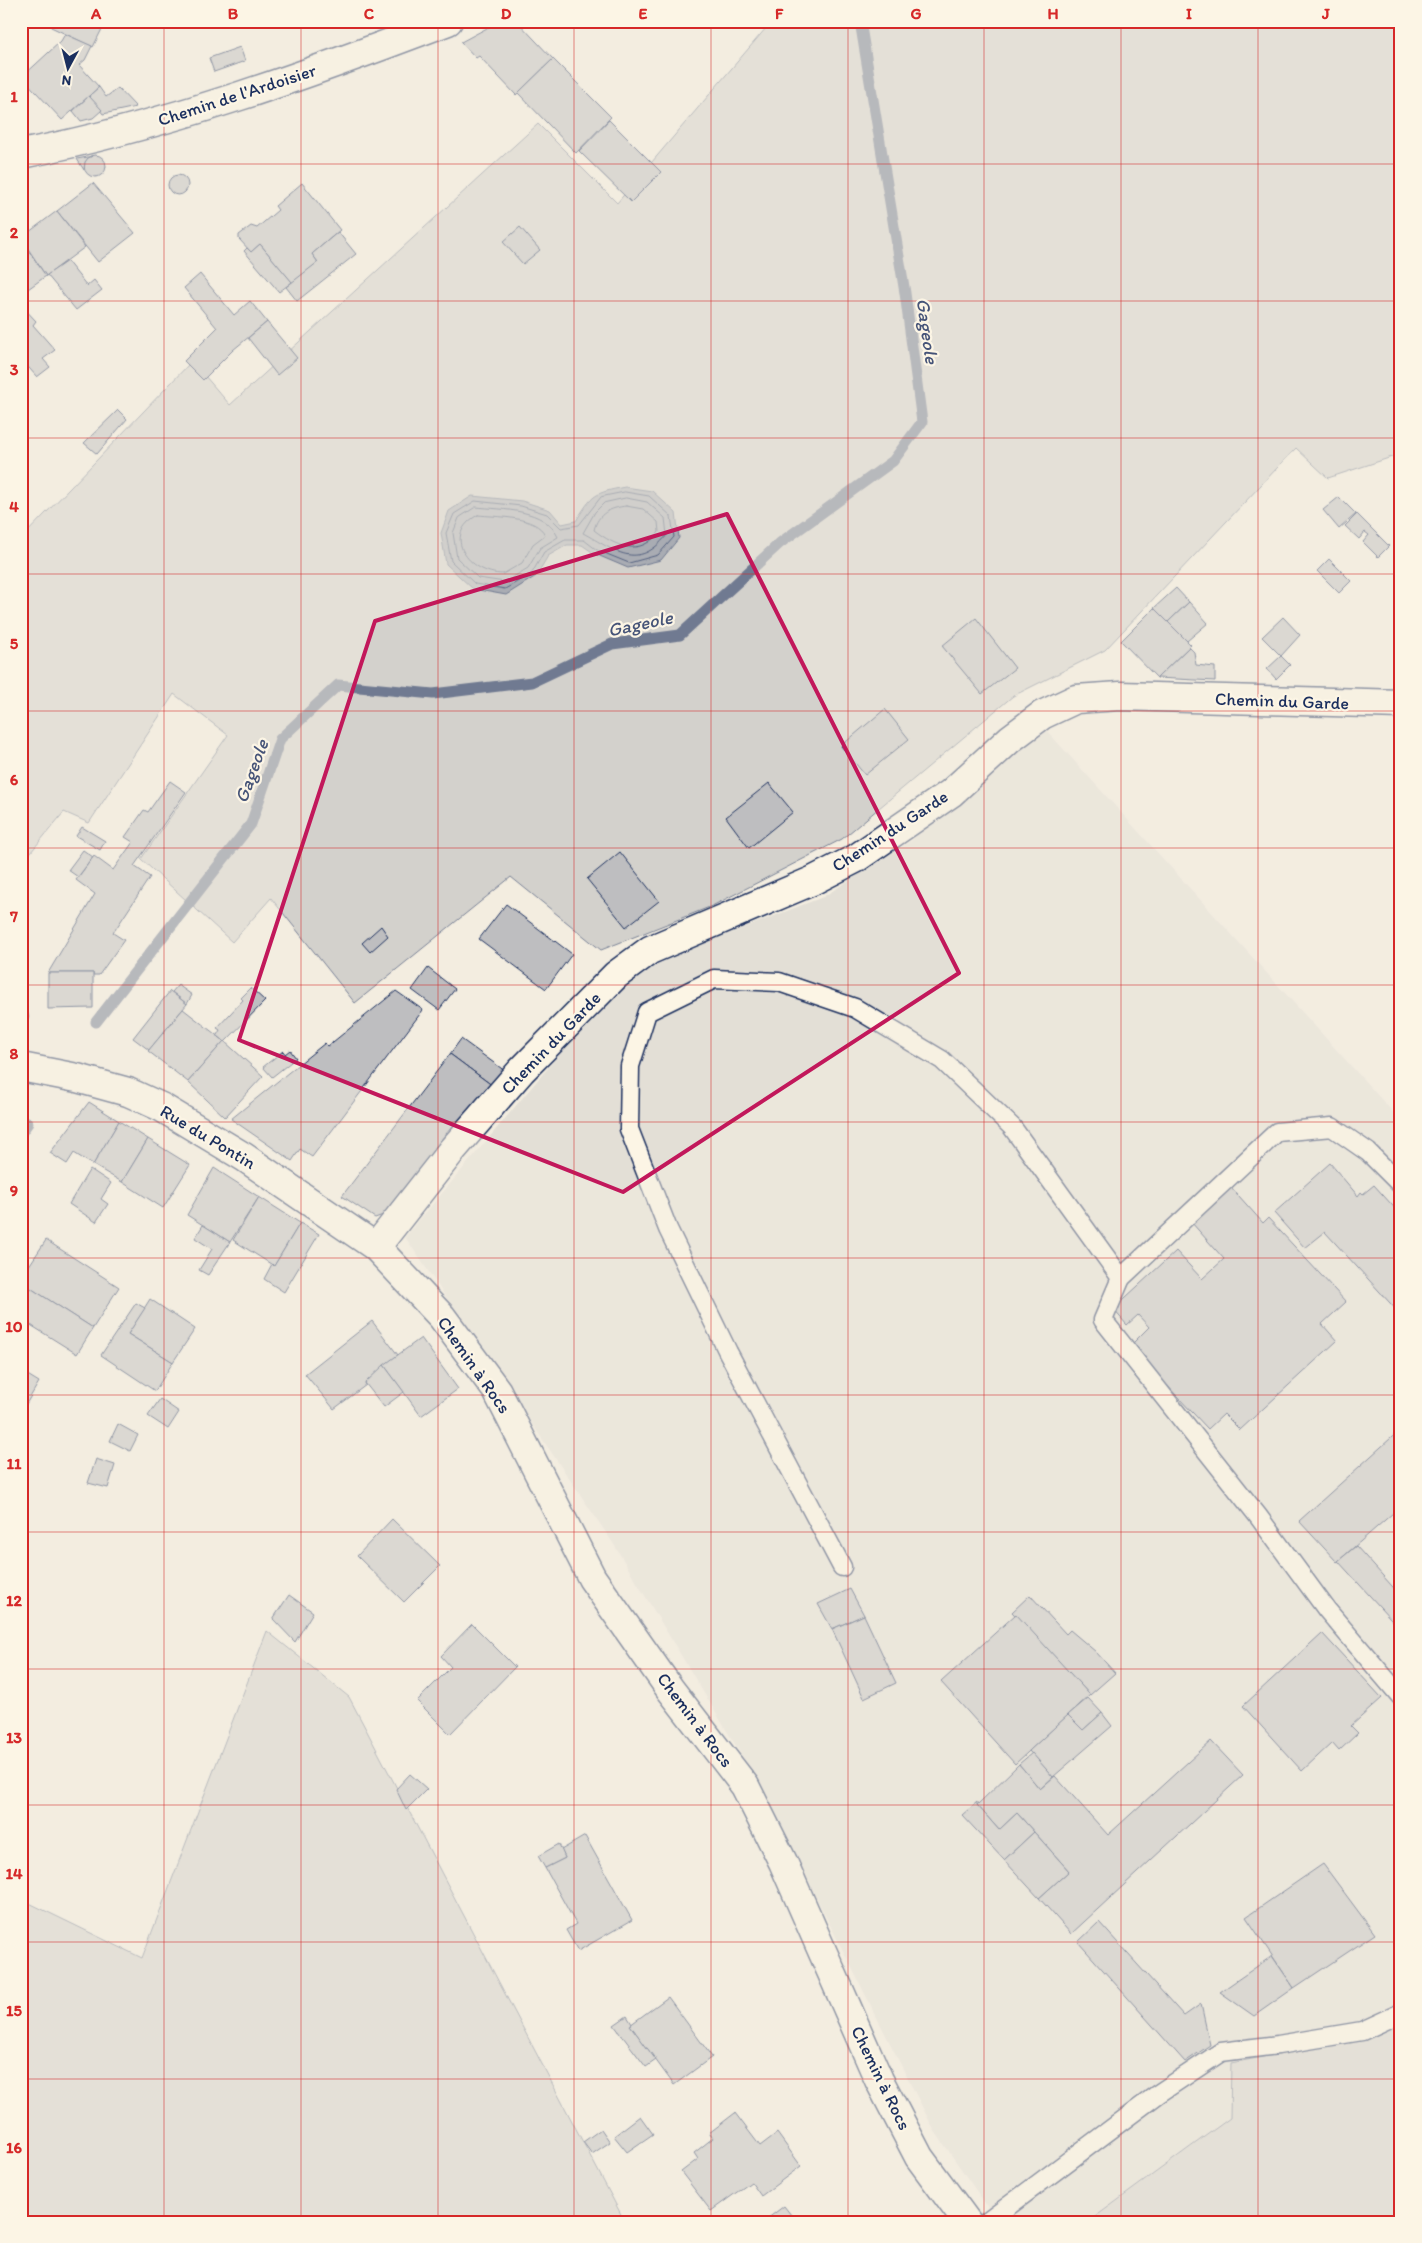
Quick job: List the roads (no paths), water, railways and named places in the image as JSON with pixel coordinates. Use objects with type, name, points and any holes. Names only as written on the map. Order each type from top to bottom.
[{"type":"street","name":"Chemin de l'Ardoisier","points":[[21,154],[148,125],[242,95],[448,21]]},
{"type":"street","name":"Chemin du Garde","points":[[376,1247],[453,1150],[521,1071],[616,975],[650,950],[812,881],[855,859],[950,793],[1010,739],[1042,715],[1076,699],[1120,696],[1401,704]]},
{"type":"street","name":"Rue du Pontin","points":[[21,1067],[78,1078],[128,1092],[160,1107],[244,1157],[376,1247]]},
{"type":"street","name":"Chemin à Rocs","points":[[376,1247],[442,1317],[497,1391],[592,1578],[670,1690],[745,1786],[783,1862],[879,2080],[920,2157],[967,2222]]},
{"type":"lane","points":[[842,1567],[728,1352],[668,1229],[629,1129],[630,1066],[647,1012],[714,979],[779,982],[855,1008],[942,1060],[1012,1127],[1120,1278]]},
{"type":"lane","points":[[1401,1185],[1368,1152],[1332,1127],[1277,1132],[1120,1278],[1103,1320],[1258,1516],[1327,1610],[1401,1697]]},
{"type":"lane","points":[[987,2222],[1158,2094],[1222,2052],[1362,2031],[1401,2013]]},
{"type":"water","points":[[625,487],[652,491],[676,513],[679,538],[661,560],[628,568],[595,554],[582,545],[567,545],[548,556],[536,576],[506,595],[473,589],[446,564],[441,533],[449,511],[472,496],[522,501],[550,510],[562,524],[576,521],[586,505],[600,493]]},
{"type":"waterway","name":"Gageole","points":[[96,1022],[251,824],[280,739],[338,685],[433,694],[532,682],[612,644],[680,635],[780,543],[893,461],[922,422],[905,293],[860,21]]},
{"type":"waterway","name":"Gageole","points":[[21,1133],[28,1123]]}]
